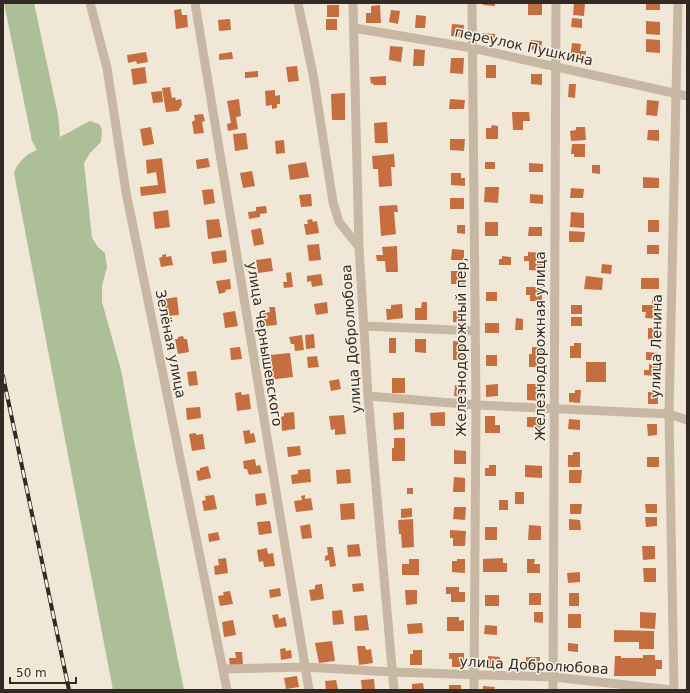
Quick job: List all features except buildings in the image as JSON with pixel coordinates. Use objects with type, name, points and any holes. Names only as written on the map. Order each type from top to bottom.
[{"type":"street","name":"Зелёная улица","points":[[90,3],[107,68],[126,192],[227,690]]},
{"type":"street","name":"улица Чернышевского","points":[[195,3],[309,690]]},
{"type":"street","points":[[298,3],[313,74],[333,202],[339,222],[360,247]]},
{"type":"street","name":"улица Добролюбова","points":[[353,3],[360,247],[368,396],[394,690]]},
{"type":"street","name":"Железнодорожный пер,","points":[[472,3],[476,405],[474,690]]},
{"type":"street","name":"Железнодорожная улица","points":[[553,690],[556,3]]},
{"type":"street","name":"улица Ленина","points":[[673,690],[669,414],[678,3]]},
{"type":"street","name":"переулок Пушкина","points":[[354,28],[472,48],[555,68],[676,92],[687,96]]},
{"type":"street","points":[[364,326],[475,331]]},
{"type":"street","points":[[368,396],[476,405],[669,414],[687,420]]},
{"type":"street","name":"улица Добролюбова","points":[[223,669],[305,667],[474,676],[553,677],[673,690]]},
{"type":"green space","points":[[4,3],[34,3],[58,115],[60,137],[90,121],[99,124],[102,129],[101,142],[90,153],[84,163],[92,238],[98,247],[105,253],[107,267],[102,286],[102,302],[121,370],[184,690],[113,690],[14,173],[23,159],[37,150],[32,141]]},
{"type":"railway","points":[[3,376],[69,690]]}]
